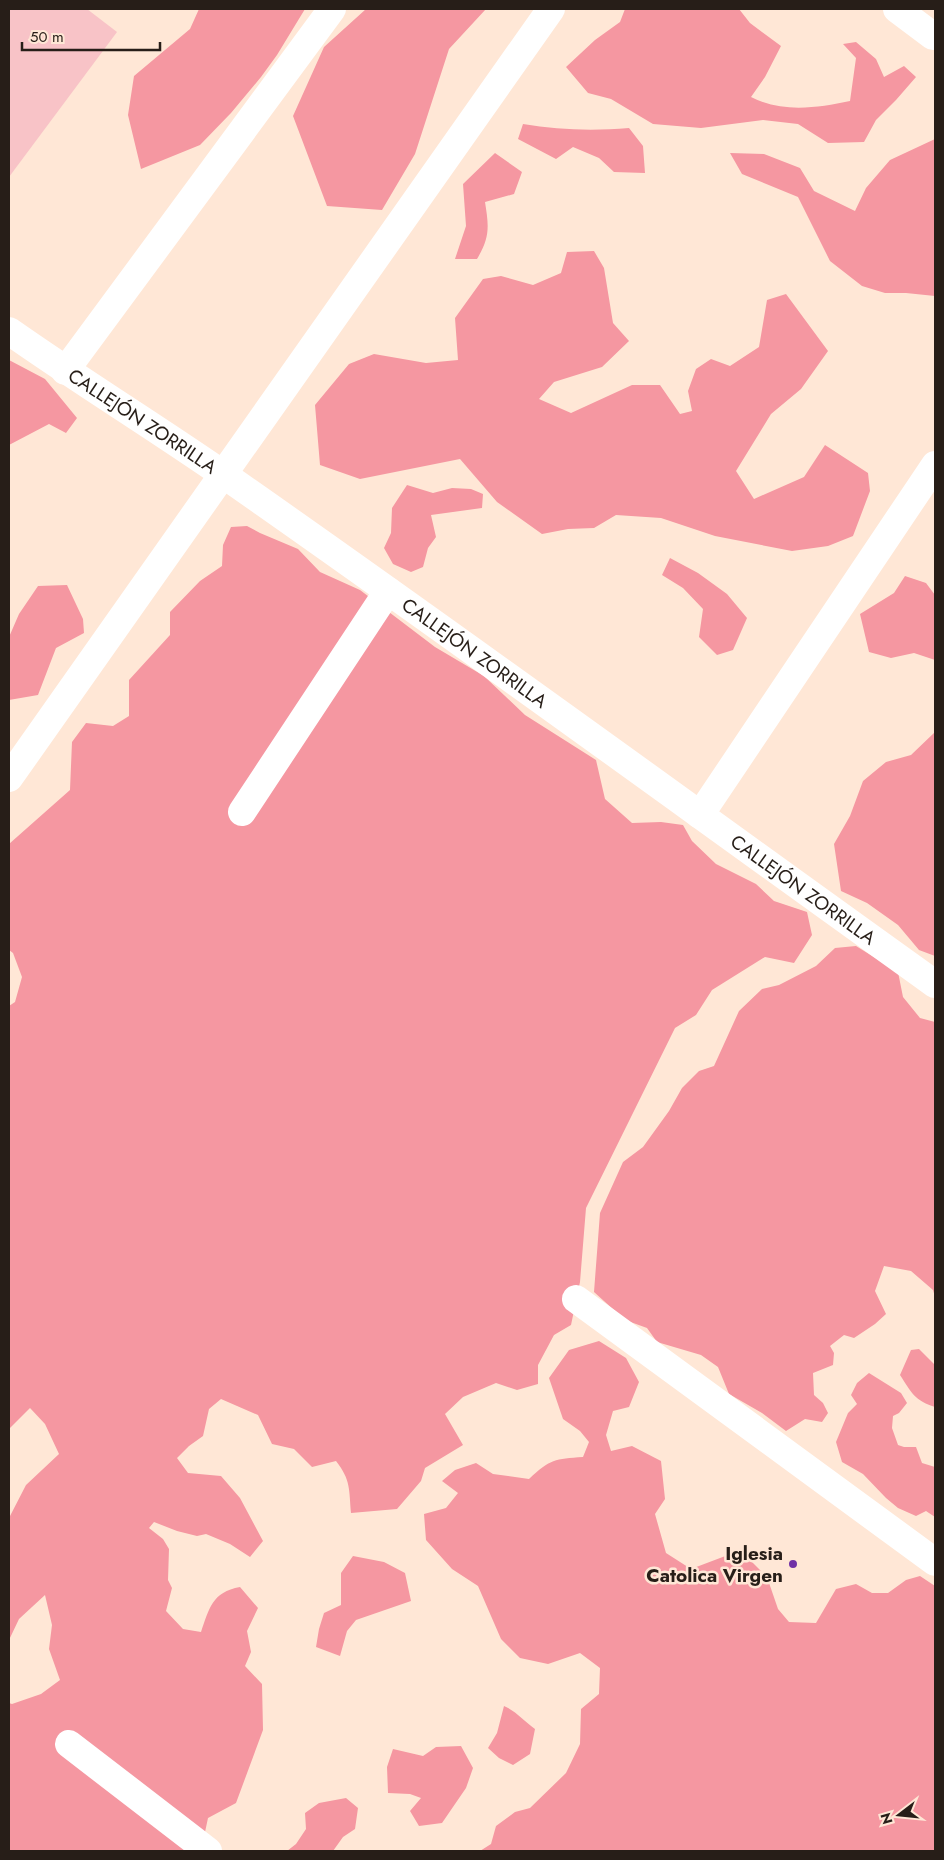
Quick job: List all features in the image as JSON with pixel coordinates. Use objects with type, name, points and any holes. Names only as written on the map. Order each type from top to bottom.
[{"type":"street","points":[[65,370],[332,9]]},
{"type":"street","points":[[9,778],[551,9]]},
{"type":"street","points":[[897,9],[934,34]]},
{"type":"street","name":"CALLEJÓN ZORRILLA","points":[[9,331],[223,474],[557,710],[935,984]]},
{"type":"street","points":[[700,815],[935,465]]},
{"type":"street","points":[[242,812],[388,591]]},
{"type":"street","points":[[576,1299],[935,1562]]},
{"type":"street","points":[[69,1744],[208,1851]]},
{"type":"shaded area","points":[[9,9],[87,9],[117,32],[9,177]]},
{"type":"shaded area","points":[[199,9],[305,9],[261,77],[231,113],[200,145],[141,169],[128,115],[134,76],[190,29]]},
{"type":"shaded area","points":[[366,9],[486,9],[449,49],[415,154],[382,210],[327,206],[293,116],[324,47]]},
{"type":"shaded area","points":[[625,9],[739,9],[750,23],[781,46],[765,77],[751,97],[775,105],[800,108],[850,101],[856,58],[843,44],[856,42],[876,59],[884,77],[904,66],[916,77],[876,120],[864,142],[828,143],[798,124],[763,120],[701,128],[653,124],[611,99],[588,93],[566,67],[595,40],[620,22]]},
{"type":"shaded area","points":[[523,124],[549,128],[629,128],[643,146],[645,173],[614,172],[599,158],[573,147],[556,159],[518,139]]},
{"type":"shaded area","points":[[935,139],[935,296],[885,293],[862,286],[830,261],[798,197],[742,174],[730,153],[764,154],[800,168],[814,191],[855,211],[866,188],[890,160]]},
{"type":"shaded area","points":[[495,153],[522,172],[514,194],[485,202],[487,232],[477,259],[455,259],[466,226],[463,184]]},
{"type":"shaded area","points":[[594,251],[604,268],[613,323],[629,341],[602,367],[554,382],[539,399],[571,413],[632,385],[660,385],[680,414],[692,411],[688,391],[696,369],[711,359],[730,366],[759,347],[767,300],[786,294],[828,351],[801,389],[771,414],[736,471],[754,499],[804,477],[825,445],[868,473],[870,491],[853,536],[828,546],[792,551],[715,536],[661,518],[616,515],[594,528],[568,529],[542,534],[497,502],[460,459],[360,479],[320,465],[315,405],[349,364],[374,354],[426,363],[458,360],[455,318],[483,279],[501,276],[533,285],[561,273],[567,252]]},
{"type":"shaded area","points":[[9,360],[45,379],[77,418],[66,433],[49,424],[9,445]]},
{"type":"shaded area","points":[[407,485],[433,493],[452,488],[471,489],[483,494],[482,508],[431,515],[436,537],[428,548],[423,567],[411,572],[393,564],[384,548],[391,533],[392,508]]},
{"type":"shaded area","points":[[247,526],[298,549],[320,572],[360,590],[435,647],[484,676],[525,715],[596,760],[605,799],[632,823],[661,822],[683,825],[692,841],[716,864],[756,884],[774,901],[807,912],[812,935],[794,963],[765,957],[712,990],[696,1015],[675,1028],[586,1208],[580,1282],[571,1325],[554,1335],[538,1365],[538,1384],[517,1390],[496,1383],[463,1397],[445,1414],[463,1445],[425,1468],[421,1481],[397,1509],[351,1513],[347,1480],[336,1461],[312,1467],[294,1449],[272,1444],[258,1415],[221,1399],[209,1409],[203,1436],[177,1458],[188,1473],[221,1476],[240,1498],[263,1541],[250,1557],[230,1544],[206,1534],[197,1536],[154,1522],[149,1528],[163,1539],[169,1549],[168,1580],[172,1588],[166,1611],[183,1629],[201,1632],[209,1609],[217,1597],[231,1589],[240,1587],[258,1608],[247,1631],[251,1652],[245,1666],[262,1684],[263,1730],[236,1803],[208,1818],[201,1851],[9,1851],[9,1703],[12,1704],[41,1694],[60,1680],[49,1649],[52,1625],[45,1595],[19,1619],[9,1640],[9,1518],[26,1485],[59,1454],[45,1424],[30,1408],[9,1429],[9,1006],[15,1002],[22,977],[13,953],[9,950],[9,844],[70,790],[72,742],[86,723],[113,726],[129,716],[129,680],[170,635],[170,612],[200,581],[222,566],[223,545],[231,527]]},
{"type":"shaded area","points":[[670,558],[698,573],[727,594],[747,618],[733,650],[717,655],[699,637],[703,609],[683,588],[662,575]]},
{"type":"shaded area","points":[[905,576],[926,583],[935,595],[935,660],[914,653],[891,658],[869,652],[860,614],[894,593]]},
{"type":"shaded area","points":[[67,585],[83,619],[84,633],[56,648],[38,695],[9,700],[9,637],[19,614],[38,586]]},
{"type":"shaded area","points":[[935,732],[935,956],[919,950],[898,925],[867,903],[841,891],[834,844],[850,816],[863,781],[886,762],[911,755]]},
{"type":"shaded area","points":[[856,946],[898,972],[903,997],[920,1018],[935,1022],[935,1297],[933,1290],[911,1271],[884,1266],[875,1291],[886,1314],[854,1338],[844,1335],[830,1346],[834,1353],[833,1365],[813,1373],[814,1395],[823,1403],[828,1413],[822,1422],[805,1419],[786,1431],[762,1413],[729,1394],[718,1367],[701,1355],[657,1342],[647,1328],[625,1320],[594,1292],[600,1213],[623,1162],[643,1147],[669,1111],[682,1088],[699,1071],[714,1066],[739,1011],[762,989],[779,985],[816,966],[835,948]]},
{"type":"shaded area","points":[[599,1341],[626,1358],[639,1382],[629,1407],[613,1411],[606,1435],[611,1451],[632,1446],[661,1461],[665,1499],[655,1514],[666,1553],[691,1569],[728,1555],[746,1556],[767,1577],[778,1609],[789,1622],[816,1623],[836,1589],[856,1584],[872,1593],[888,1593],[906,1580],[920,1576],[935,1586],[935,1851],[480,1851],[491,1844],[496,1826],[515,1812],[530,1808],[566,1773],[580,1744],[581,1709],[599,1694],[600,1668],[580,1653],[548,1664],[520,1658],[501,1639],[478,1586],[452,1569],[426,1540],[424,1514],[446,1508],[458,1493],[442,1481],[455,1470],[476,1463],[493,1474],[529,1479],[542,1467],[553,1461],[583,1457],[589,1442],[580,1431],[563,1419],[549,1378],[569,1350]]},
{"type":"shaded area","points":[[919,1349],[935,1365],[935,1407],[918,1399],[900,1375],[911,1350]]},
{"type":"shaded area","points":[[869,1373],[901,1393],[907,1403],[899,1413],[893,1416],[892,1428],[898,1445],[916,1447],[922,1463],[935,1467],[935,1517],[926,1511],[916,1516],[898,1508],[863,1474],[842,1462],[836,1442],[848,1413],[857,1404],[851,1395],[857,1383]]},
{"type":"shaded area","points":[[353,1556],[384,1562],[405,1573],[411,1601],[356,1620],[347,1631],[340,1656],[316,1647],[324,1613],[341,1605],[341,1573]]},
{"type":"shaded area","points":[[504,1706],[516,1713],[535,1729],[530,1754],[513,1765],[499,1758],[488,1748],[497,1733]]},
{"type":"shaded area","points":[[461,1746],[473,1768],[466,1788],[442,1823],[419,1826],[410,1811],[421,1798],[410,1794],[388,1793],[387,1767],[393,1749],[423,1756],[436,1747]]},
{"type":"shaded area","points":[[346,1798],[358,1808],[355,1829],[343,1837],[333,1851],[287,1851],[296,1844],[306,1829],[305,1813],[319,1803]]},
{"type":"place","name":"Iglesia Catolica Virgen","points":[[793,1564]]}]
